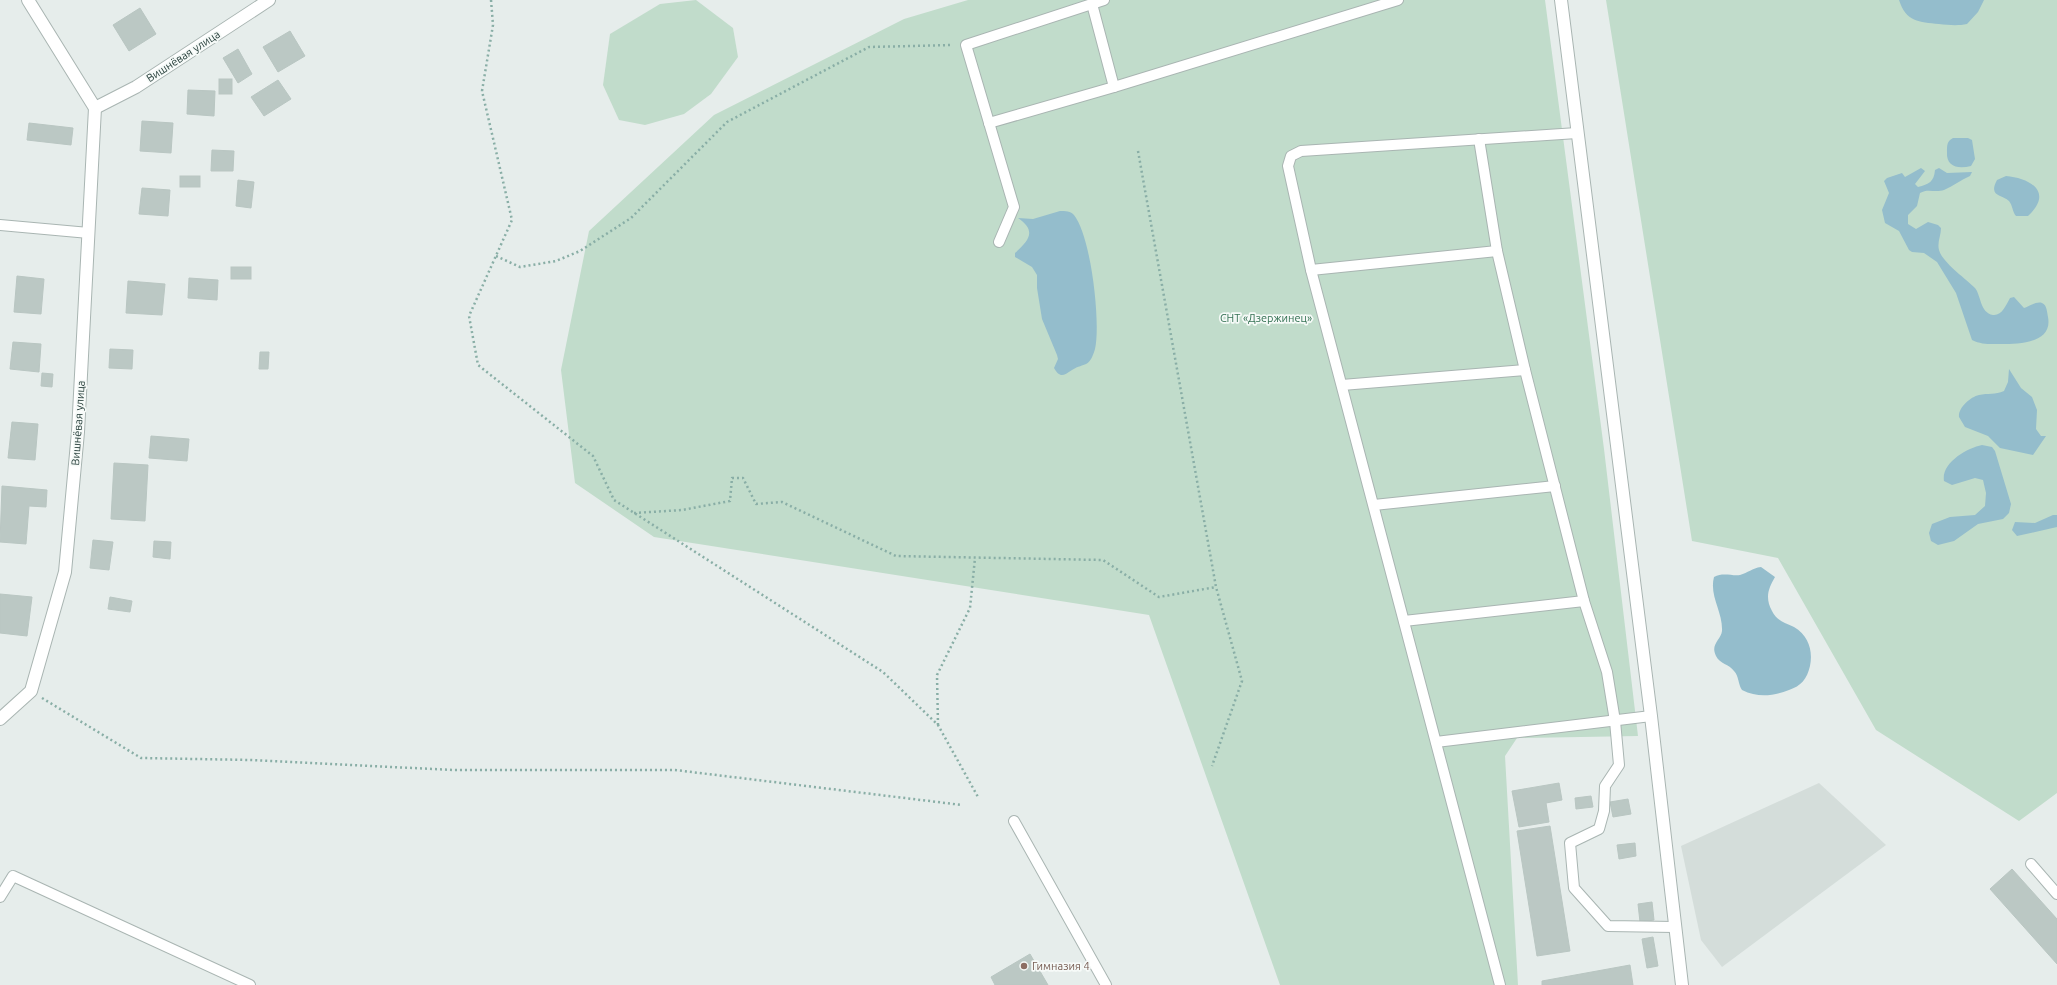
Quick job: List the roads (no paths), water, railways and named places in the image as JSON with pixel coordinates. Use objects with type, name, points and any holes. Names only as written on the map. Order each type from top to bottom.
[{"type":"street","points":[[28,0],[95,108]]},
{"type":"street","name":"Вишнёвая улица","points":[[0,719],[31,691],[65,572],[78,432],[95,108],[136,87],[269,0]]},
{"type":"street","points":[[1561,0],[1651,716],[1682,985]]},
{"type":"lane","points":[[999,242],[1014,207],[966,45],[1104,0]]},
{"type":"lane","points":[[989,122],[1114,87],[1398,0]]},
{"type":"lane","points":[[1092,4],[1114,87]]},
{"type":"lane","points":[[1500,985],[1311,270],[1288,166],[1291,156],[1301,151],[1577,133]]},
{"type":"lane","points":[[1479,139],[1498,251],[1525,370],[1584,600],[1607,672],[1615,721],[1619,765],[1604,786],[1604,811],[1599,829],[1570,843],[1574,888],[1608,926],[1675,927]]},
{"type":"lane","points":[[0,225],[89,233]]},
{"type":"lane","points":[[1311,270],[1498,251]]},
{"type":"lane","points":[[1342,385],[1525,370]]},
{"type":"lane","points":[[1374,505],[1555,486]]},
{"type":"lane","points":[[1404,621],[1584,600]]},
{"type":"lane","points":[[1436,742],[1651,716]]},
{"type":"lane","points":[[1014,821],[1106,985]]},
{"type":"lane","points":[[2031,864],[2057,894]]},
{"type":"lane","points":[[0,897],[13,876],[250,985]]},
{"type":"water","points":[[1899,0],[1984,0],[1978,12],[1967,24],[1946,25],[1914,20],[1905,13]]},
{"type":"water","points":[[1953,138],[1968,138],[1972,140],[1975,159],[1971,166],[1957,167],[1948,161],[1947,145]]},
{"type":"water","points":[[1921,168],[1925,171],[1915,184],[1918,187],[1930,182],[1935,170],[1939,168],[1947,173],[1972,172],[1970,176],[1944,190],[1926,191],[1920,193],[1917,206],[1908,215],[1908,224],[1916,229],[1928,222],[1938,225],[1941,228],[1938,244],[1941,255],[1949,265],[1975,288],[1983,307],[1989,314],[1999,314],[2010,298],[2014,297],[2024,308],[2038,303],[2044,304],[2047,311],[2048,326],[2040,337],[2025,342],[2009,344],[1987,344],[1972,340],[1956,293],[1937,262],[1924,253],[1912,252],[1909,250],[1899,231],[1885,223],[1882,210],[1889,193],[1884,181],[1887,178],[1902,173],[1905,177]]},
{"type":"water","points":[[2006,176],[2015,177],[2030,183],[2039,193],[2039,200],[2036,207],[2028,216],[2016,216],[2009,201],[1995,192],[1994,189],[1997,180]]},
{"type":"water","points":[[1060,211],[1066,211],[1073,214],[1080,226],[1090,260],[1097,320],[1097,337],[1091,360],[1086,364],[1062,375],[1060,375],[1054,368],[1058,359],[1042,319],[1037,288],[1037,275],[1032,267],[1015,257],[1015,253],[1024,244],[1029,236],[1028,227],[1018,218],[1033,219]]},
{"type":"water","points":[[2009,369],[2021,388],[2032,397],[2037,410],[2036,429],[2041,436],[2046,436],[2033,455],[2000,448],[1988,436],[1965,427],[1959,417],[1960,410],[1965,403],[1972,398],[1979,395],[2004,391],[2008,382]]},
{"type":"water","points":[[1982,445],[1992,447],[1995,451],[2011,504],[2009,513],[2003,519],[1978,524],[1954,541],[1938,545],[1931,541],[1929,533],[1932,524],[1950,517],[1975,515],[1985,506],[1986,493],[1983,480],[1975,478],[1952,485],[1944,481],[1944,474],[1947,468],[1956,457],[1969,449]]},
{"type":"water","points":[[2053,515],[2057,515],[2057,527],[2017,536],[2012,530],[2015,522],[2035,523]]},
{"type":"water","points":[[1761,567],[1775,577],[1768,594],[1772,611],[1784,623],[1794,627],[1803,635],[1809,644],[1811,655],[1809,671],[1800,684],[1783,692],[1771,695],[1748,693],[1742,690],[1736,673],[1718,659],[1714,652],[1715,645],[1722,631],[1722,624],[1713,591],[1714,577],[1724,574],[1740,575],[1755,568]]},
{"type":"place","name":"Гимназия 4","points":[[1024,966]]},
{"type":"park label","name":"СНТ «Дзержинец»","points":[[1266,318]]}]
